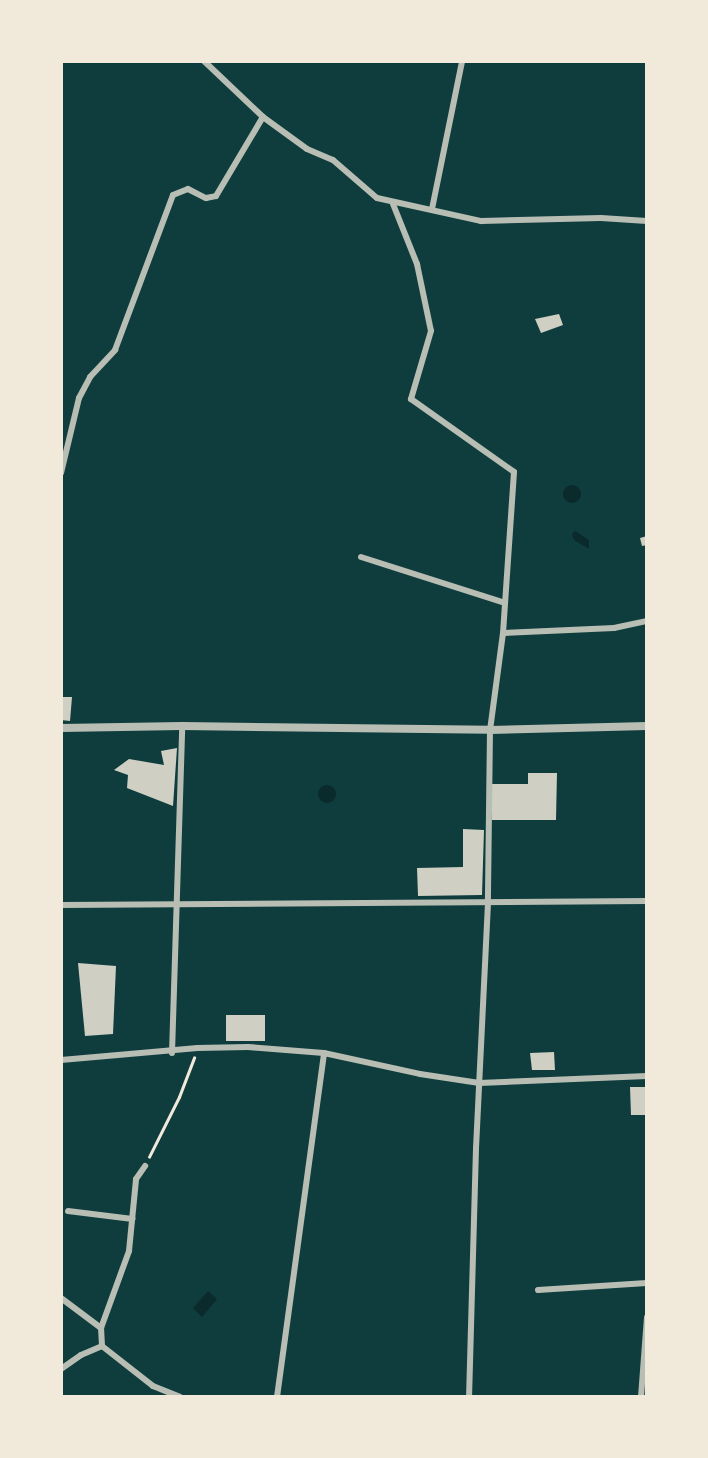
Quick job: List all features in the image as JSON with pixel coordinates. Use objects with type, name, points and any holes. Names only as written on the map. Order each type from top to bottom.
[{"type":"street","points":[[204,61],[263,117],[307,149],[332,160],[377,198],[393,204],[432,209],[481,221],[601,218],[647,220]]},
{"type":"street","points":[[432,209],[461,61]]},
{"type":"street","points":[[61,473],[79,398],[90,377],[115,350],[173,195],[188,189],[206,198],[216,196],[263,117]]},
{"type":"street","points":[[393,204],[417,264],[432,331],[411,399],[514,472],[503,633],[490,730],[488,902],[469,1397]]},
{"type":"street","points":[[361,557],[505,603]]},
{"type":"street","points":[[503,633],[614,628],[647,621]]},
{"type":"street","points":[[172,1053],[182,726]]},
{"type":"street","points":[[61,728],[182,726],[490,730],[647,726]]},
{"type":"street","points":[[61,905],[647,901]]},
{"type":"street","points":[[61,1060],[172,1053],[197,1048],[248,1047],[324,1053],[420,1074],[479,1083],[647,1076]]},
{"type":"street","points":[[277,1397],[324,1053]]},
{"type":"street","points":[[145,1166],[136,1179],[129,1251],[101,1328],[102,1346],[153,1386],[180,1397]]},
{"type":"street","points":[[68,1211],[133,1219]]},
{"type":"street","points":[[538,1290],[647,1283]]},
{"type":"street","points":[[61,1298],[101,1328]]},
{"type":"street","points":[[641,1397],[647,1317]]},
{"type":"street","points":[[61,1368],[102,1346]]},
{"type":"path","points":[[145,1166],[179,1097],[197,1048]]},
{"type":"water","points":[[572,485],[578,488],[581,494],[578,500],[572,503],[566,500],[563,494],[566,488]]},
{"type":"water","points":[[575,531],[589,540],[589,549],[574,540],[572,534]]},
{"type":"water","points":[[327,785],[333,788],[336,794],[333,800],[327,803],[321,800],[318,794],[321,788]]},
{"type":"water","points":[[208,1291],[217,1299],[202,1317],[193,1308]]},
{"type":"building","points":[[559,314],[563,325],[541,333],[535,319]]},
{"type":"building","points":[[647,536],[647,545],[642,546],[640,538]]},
{"type":"building","points":[[61,697],[72,697],[70,721],[61,720]]},
{"type":"building","points":[[177,748],[173,806],[127,788],[128,775],[114,770],[129,759],[164,765],[161,751]]},
{"type":"building","points":[[528,773],[557,773],[556,820],[492,820],[492,784],[528,784]]},
{"type":"building","points":[[463,829],[484,830],[482,895],[418,896],[417,868],[463,867]]},
{"type":"building","points":[[78,963],[116,966],[113,1034],[85,1036]]},
{"type":"building","points":[[226,1015],[265,1015],[265,1041],[226,1041]]},
{"type":"building","points":[[554,1052],[555,1070],[532,1070],[530,1053]]},
{"type":"building","points":[[630,1087],[647,1087],[647,1115],[631,1115]]}]
